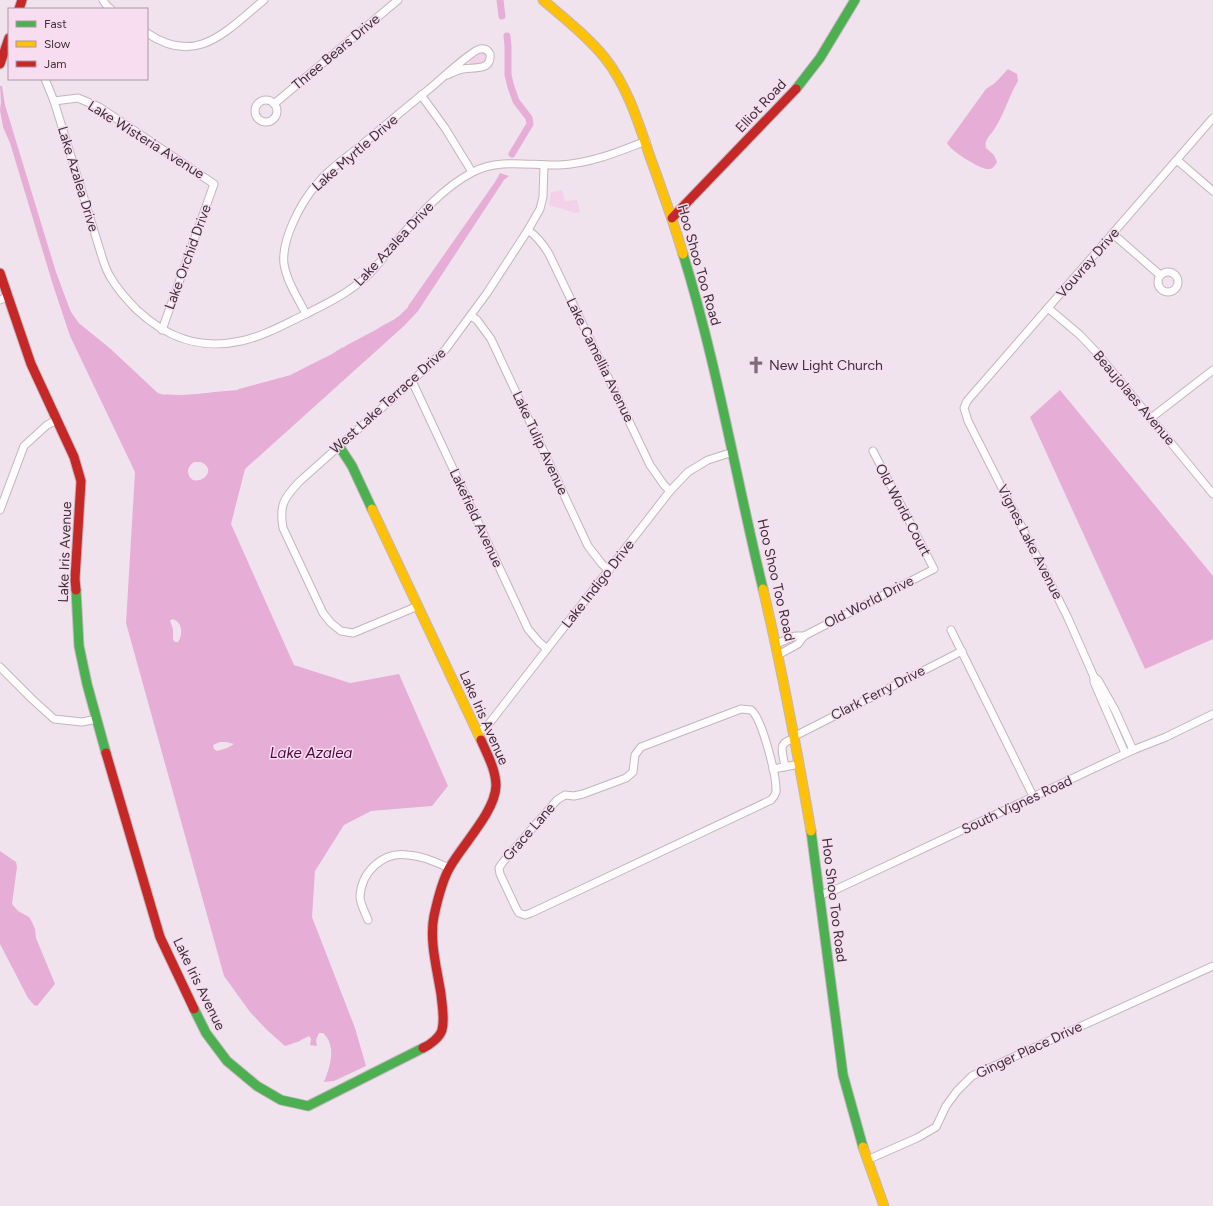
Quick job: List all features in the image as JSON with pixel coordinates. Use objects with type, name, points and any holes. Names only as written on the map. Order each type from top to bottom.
[{"type":"street","points":[[103,0],[110,8]]},
{"type":"street","points":[[148,34],[170,45],[190,47],[202,45],[220,36],[264,0]]},
{"type":"street","name":"Three Bears Drive","points":[[274,104],[398,0]]},
{"type":"street","name":"Hoo Shoo Too Road","points":[[543,0],[582,34],[605,58],[632,104],[672,218],[694,290],[733,452],[751,538],[776,644],[795,737],[820,895],[843,1075],[867,1160],[884,1206]]},
{"type":"street","name":"Elliot Road","points":[[672,218],[802,83],[817,63],[855,0]]},
{"type":"street","points":[[0,64],[7,49]]},
{"type":"street","name":"Lake Myrtle Drive","points":[[306,314],[291,286],[284,263],[287,242],[298,213],[307,196],[326,174],[476,50],[486,49],[490,54],[490,62],[486,66],[464,69],[447,75]]},
{"type":"street","name":"Lake Azalea Drive","points":[[45,80],[54,101],[103,260],[110,276],[120,292],[148,320],[171,335],[184,340],[199,343],[219,344],[239,342],[268,333],[347,292],[367,277],[438,197],[472,172],[487,166],[500,164],[576,164],[625,150],[646,141]]},
{"type":"street","points":[[422,95],[446,128],[472,172]]},
{"type":"street","name":"Lake Wisteria Avenue","points":[[54,101],[78,98],[99,107],[214,184]]},
{"type":"street","name":"Vouvray Drive","points":[[964,408],[967,401],[1213,118]]},
{"type":"street","points":[[1177,160],[1213,191]]},
{"type":"street","name":"West Lake Terrace Drive","points":[[418,606],[353,633],[341,631],[330,623],[323,613],[283,528],[281,515],[284,502],[288,494],[299,482],[445,350],[471,316],[528,230],[540,209],[544,197],[544,165]]},
{"type":"street","name":"Lake Orchid Drive","points":[[162,330],[214,184]]},
{"type":"street","name":"Lake Camellia Avenue","points":[[528,230],[543,244],[549,254],[650,465],[670,491]]},
{"type":"street","points":[[1113,234],[1160,275]]},
{"type":"street","name":"Lake Iris Avenue","points":[[0,273],[4,298],[31,364],[74,457],[81,481],[75,579],[79,646],[87,684],[160,937],[206,1033],[227,1061],[257,1086],[281,1100],[308,1106],[430,1045],[442,1031],[443,1009],[434,948],[433,922],[437,902],[449,868],[489,809],[496,784],[491,762],[352,466],[339,446]]},
{"type":"street","name":"Beaujolaes Avenue","points":[[1048,308],[1090,345],[1213,494]]},
{"type":"street","name":"Lake Tulip Avenue","points":[[471,316],[477,320],[491,339],[588,546],[609,571]]},
{"type":"street","points":[[1151,418],[1213,370]]},
{"type":"street","name":"Lakefield Avenue","points":[[412,381],[528,629],[547,649]]},
{"type":"street","name":"Vignes Lake Avenue","points":[[964,408],[966,416],[1067,616],[1125,754]]},
{"type":"street","points":[[0,510],[24,446],[47,425],[57,420]]},
{"type":"street","name":"Old World Court","points":[[873,451],[934,569]]},
{"type":"street","name":"Lake Indigo Drive","points":[[477,734],[488,725],[670,491],[688,472],[708,460],[733,452]]},
{"type":"street","name":"Old World Drive","points":[[778,655],[798,644],[804,636],[934,569]]},
{"type":"street","points":[[951,630],[1034,798]]},
{"type":"street","name":"Old World Drive","points":[[776,644],[795,636],[804,636]]},
{"type":"street","name":"Clark Ferry Drive","points":[[785,767],[782,749],[786,740],[795,737],[962,651]]},
{"type":"street","points":[[0,667],[54,719],[82,722],[97,719]]},
{"type":"street","name":"Vignes Lake Avenue","points":[[1094,678],[1098,680],[1115,710],[1133,750]]},
{"type":"street","name":"Grace Lane","points":[[741,709],[747,709],[753,712],[758,718],[773,769],[776,790],[771,800],[528,914],[522,914],[517,911],[500,874],[499,868],[502,862],[557,800],[565,795],[578,796],[629,777],[634,769],[636,752],[643,746],[741,709]]},
{"type":"street","name":"South Vignes Road","points":[[820,895],[837,890],[1133,750],[1213,714]]},
{"type":"street","points":[[773,769],[800,764]]},
{"type":"street","points":[[368,920],[360,898],[363,884],[373,866],[388,856],[406,854],[426,858],[449,868]]},
{"type":"street","name":"Ginger Place Drive","points":[[867,1160],[917,1138],[936,1127],[946,1106],[956,1091],[972,1076],[1213,966]]},
{"type":"shaded area","points":[[482,52],[487,55],[485,62],[470,64],[470,60],[476,54]]},
{"type":"shaded area","points":[[562,190],[565,201],[577,200],[580,212],[575,213],[549,205],[551,192]]},
{"type":"water","points":[[1008,69],[1017,74],[1018,81],[997,125],[986,141],[986,148],[994,155],[997,162],[992,168],[987,169],[965,159],[953,150],[947,143],[986,89],[995,83]]},
{"type":"water","name":"Lake Azalea","points":[[0,86],[2,86],[5,105],[56,272],[71,312],[79,323],[112,350],[158,393],[186,395],[235,390],[290,375],[343,347],[344,348],[345,346],[395,319],[408,307],[500,173],[509,176],[504,180],[418,311],[405,325],[245,469],[231,524],[294,665],[350,683],[399,674],[448,786],[432,806],[371,811],[344,825],[315,871],[312,917],[355,1028],[366,1066],[334,1081],[324,1082],[330,1063],[331,1050],[330,1044],[323,1033],[319,1033],[316,1040],[317,1046],[310,1045],[311,1039],[309,1036],[285,1046],[250,1012],[224,976],[126,623],[135,472],[70,336],[10,143],[3,127],[0,110]],"holes":[[[194,462],[201,462],[207,466],[208,471],[204,478],[199,480],[190,478],[188,472],[190,466]],[[172,619],[176,620],[180,625],[181,636],[178,642],[175,642],[173,639],[173,629],[170,621]],[[220,742],[234,744],[217,751],[214,749],[213,745]]]},
{"type":"water","points":[[1060,390],[1213,576],[1213,639],[1145,669],[1030,417]]},
{"type":"water","points":[[0,851],[16,862],[17,867],[12,904],[18,911],[29,917],[32,922],[35,929],[36,938],[55,984],[37,1006],[34,1005],[28,998],[0,944]]},
{"type":"pier","points":[[18,145],[35,196],[34,197]]},
{"type":"pier","points":[[443,253],[444,254],[408,307],[398,317],[397,316],[406,307]]},
{"type":"pier","points":[[54,265],[69,305],[75,316],[99,339],[79,323],[74,316],[68,304]]},
{"type":"pier","points":[[378,326],[379,328],[343,347],[342,345]]},
{"type":"pier","points":[[340,346],[341,348],[332,354],[290,375],[238,390],[189,394],[189,392],[234,388],[290,373]]},
{"type":"pier","points":[[113,349],[159,392],[165,393],[165,395],[158,393],[112,350]]},
{"type":"waterway","points":[[500,0],[502,16]]},
{"type":"waterway","points":[[507,36],[508,75],[511,87],[516,101],[529,118],[530,124],[512,154]]},
{"type":"traffic: fast","points":[[796,89],[820,58],[855,0]]},
{"type":"traffic: fast","points":[[683,254],[706,337],[763,589]]},
{"type":"traffic: fast","points":[[339,446],[352,466],[372,509]]},
{"type":"traffic: fast","points":[[76,590],[79,646],[87,684],[106,753]]},
{"type":"traffic: fast","points":[[811,831],[843,1075],[863,1147]]},
{"type":"traffic: fast","points":[[194,1009],[206,1033],[227,1061],[257,1086],[281,1100],[308,1106],[423,1048]]},
{"type":"traffic: slow","points":[[543,0],[591,42],[605,58],[620,80],[636,117],[683,254]]},
{"type":"traffic: slow","points":[[372,509],[481,740]]},
{"type":"traffic: slow","points":[[763,589],[777,649],[811,831]]},
{"type":"traffic: slow","points":[[863,1147],[884,1206]]},
{"type":"traffic: jam","points":[[19,8],[22,0]]},
{"type":"traffic: jam","points":[[0,64],[8,41]]},
{"type":"traffic: jam","points":[[672,218],[796,89]]},
{"type":"traffic: jam","points":[[0,273],[31,364],[74,457],[81,481],[75,579],[76,590]]},
{"type":"traffic: jam","points":[[423,1048],[437,1038],[441,1033],[443,1026],[443,1007],[432,935],[434,916],[439,898],[450,867],[478,828],[490,806],[496,786],[496,780],[491,762],[481,740]]},
{"type":"traffic: jam","points":[[106,753],[160,937],[194,1009]]},
{"type":"place","name":"New Light Church","points":[[756,365]]}]
